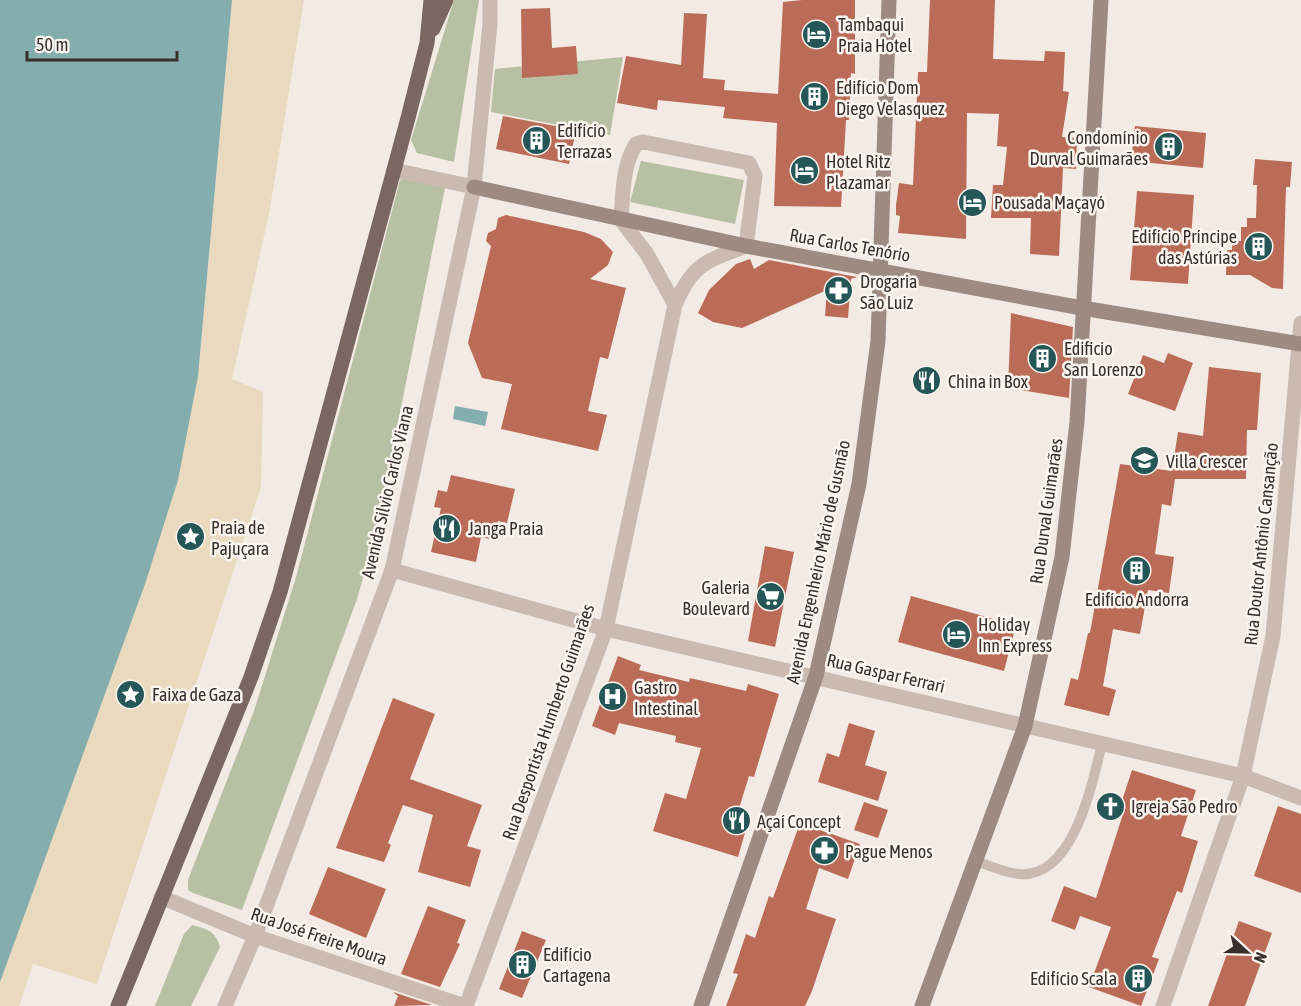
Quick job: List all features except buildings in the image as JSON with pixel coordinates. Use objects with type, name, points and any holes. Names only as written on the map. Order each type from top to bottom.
[{"type":"main road","points":[[118,1006],[251,677],[280,592],[427,43],[431,0]]},
{"type":"main road","points":[[427,43],[446,0]]},
{"type":"street","name":"Avenida Silvio Carlos Viana","points":[[225,1006],[255,936],[392,570],[474,187],[490,24],[490,0]]},
{"type":"street","name":"Avenida Engenheiro Mário de Gusmão","points":[[701,1006],[816,676],[859,484],[878,341],[889,0]]},
{"type":"street","name":"Rua Durval Guimarães","points":[[922,1006],[1025,726],[1062,557],[1077,422],[1101,0]]},
{"type":"street","points":[[675,305],[656,269],[621,220],[626,168],[636,144],[651,142],[749,163],[754,169],[754,190],[746,246]]},
{"type":"street","name":"Rua Carlos Tenório","points":[[394,170],[746,246],[1082,308],[1300,344]]},
{"type":"street","name":"Rua Desportista Humberto Guimarães","points":[[466,1006],[606,629],[675,305],[685,282],[695,269],[712,259],[746,246]]},
{"type":"street","name":"Rua Doutor Antônio Cansanção","points":[[1162,1006],[1243,776],[1273,636],[1301,322]]},
{"type":"street","name":"Rua Gaspar Ferrari","points":[[392,570],[606,629],[1243,776],[1301,798]]},
{"type":"street","name":"Rua José Freire Moura","points":[[161,897],[255,936],[466,1006]]},
{"type":"lane","points":[[975,861],[1019,874],[1043,870],[1063,853],[1083,811],[1102,744]]},
{"type":"green space","points":[[454,0],[479,0],[454,162],[417,153],[411,140]]},
{"type":"green space","points":[[623,57],[610,135],[491,112],[495,69]]},
{"type":"green space","points":[[641,161],[744,180],[735,224],[630,202]]},
{"type":"green space","points":[[411,174],[446,183],[376,532],[357,599],[242,910],[193,893],[188,890],[188,880],[254,711],[296,577],[400,180]]},
{"type":"green space","points":[[192,925],[210,931],[216,937],[220,947],[191,1006],[155,1006],[184,934]]},
{"type":"sand","name":"Praia de Pajuçara","points":[[232,0],[304,0],[269,214],[232,379],[263,392],[261,487],[97,984],[33,964],[19,1006],[0,1006],[0,982],[199,365]]},
{"type":"water","points":[[0,0],[232,0],[198,376],[178,480],[145,584],[0,982]]},
{"type":"water","points":[[455,406],[488,412],[485,426],[453,419]]},
{"type":"place","name":"Tambaqui Praia Hotel","points":[[817,34]]},
{"type":"place","name":"Edifício Dom Diego Velasquez","points":[[815,97]]},
{"type":"place","name":"Edifício Terrazas","points":[[536,140]]},
{"type":"place","name":"Condomínio Durval Guimarães","points":[[1169,147]]},
{"type":"place","name":"Hotel Ritz Plazamar","points":[[805,171]]},
{"type":"place","name":"Pousada Maçayó","points":[[973,202]]},
{"type":"place","name":"Edifício Príncipe das Astúrias","points":[[1258,246]]},
{"type":"place","name":"Drogaria São Luiz","points":[[839,291]]},
{"type":"place","name":"Edificio San Lorenzo","points":[[1043,358]]},
{"type":"place","name":"China in Box","points":[[927,381]]},
{"type":"place","name":"Villa Crescer","points":[[1145,461]]},
{"type":"place","name":"Janga Praia","points":[[447,528]]},
{"type":"place","name":"Praia de Pajuçara","points":[[190,537]]},
{"type":"place","name":"Edifício Andorra","points":[[1137,570]]},
{"type":"place","name":"Galeria Boulevard","points":[[771,597]]},
{"type":"place","name":"Holiday Inn Express","points":[[957,634]]},
{"type":"place","name":"Faixa de Gaza","points":[[131,694]]},
{"type":"place","name":"Gastro Intestinal","points":[[613,697]]},
{"type":"place","name":"Igreja São Pedro","points":[[1110,806]]},
{"type":"place","name":"Açaí Concept","points":[[736,821]]},
{"type":"place","name":"Pague Menos","points":[[824,851]]},
{"type":"place","name":"Edifício Cartagena","points":[[522,964]]},
{"type":"place","name":"Edifício Scala","points":[[1138,978]]}]
